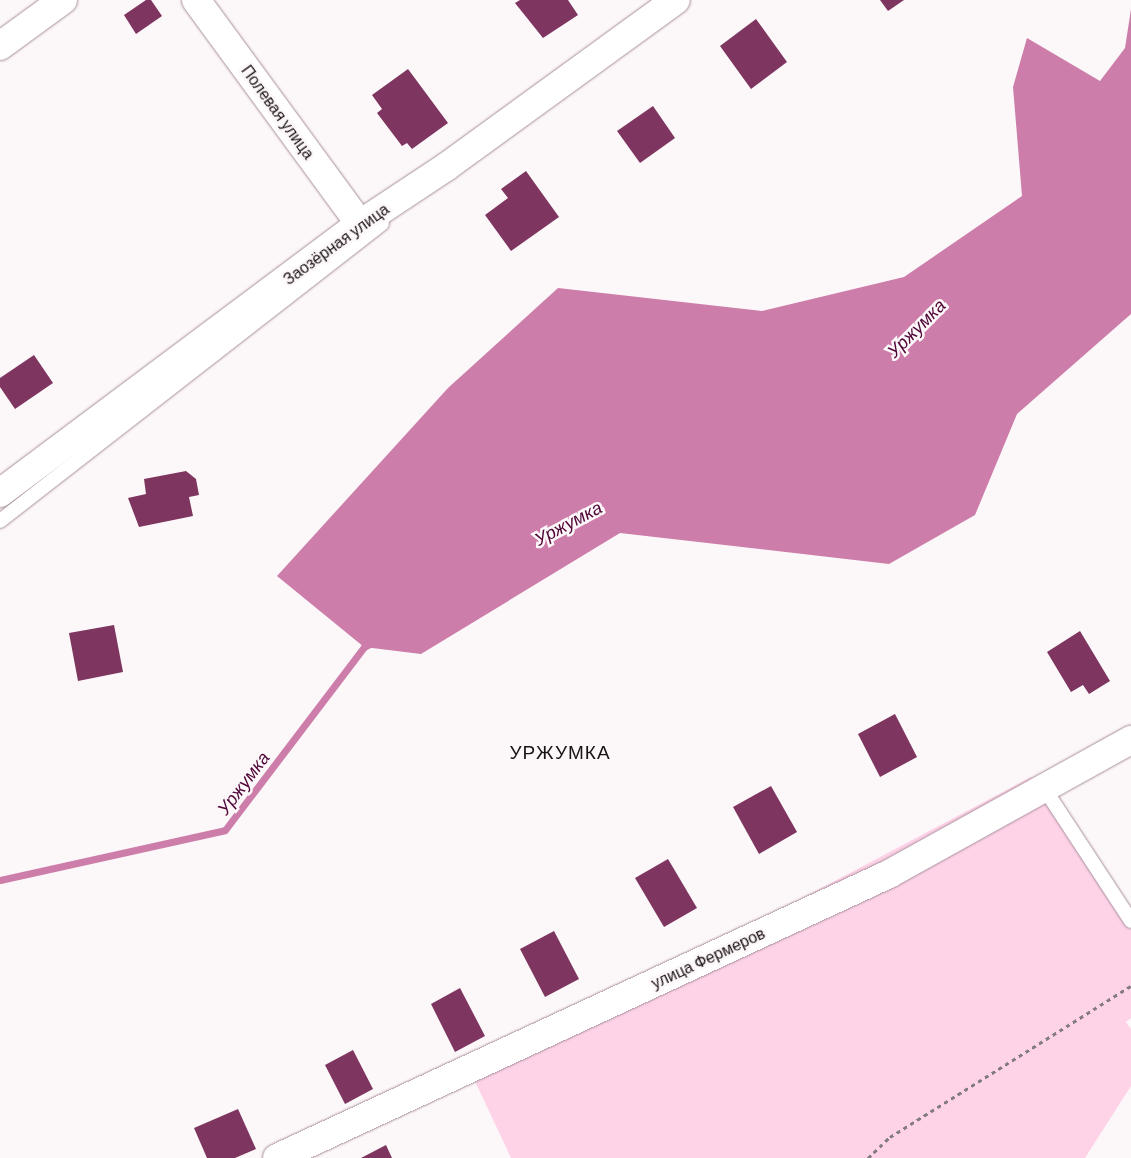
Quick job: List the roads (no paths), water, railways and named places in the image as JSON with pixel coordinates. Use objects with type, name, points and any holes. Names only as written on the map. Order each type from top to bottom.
[{"type":"street","points":[[0,46],[64,0]]},
{"type":"street","name":"Полевая улица","points":[[196,0],[360,224]]},
{"type":"street","name":"Заозёрная улица","points":[[0,493],[360,224],[446,167],[676,0]]},
{"type":"street","name":"улица Фермеров","points":[[277,1158],[889,874],[1131,740]]},
{"type":"lane","points":[[0,521],[394,215],[446,167]]},
{"type":"lane","points":[[1044,788],[1131,921]]},
{"type":"water","points":[[1131,9],[1131,314],[1017,414],[975,515],[889,564],[620,533],[421,654],[364,647],[277,576],[448,388],[558,288],[762,311],[904,277],[1022,196],[1013,87],[1027,38],[1100,81],[1125,48]]},
{"type":"waterway","name":"Уржумка","points":[[0,880],[225,830],[364,647],[372,643]]},
{"type":"district","name":"УРЖУМКА","points":[[560,752]]}]
